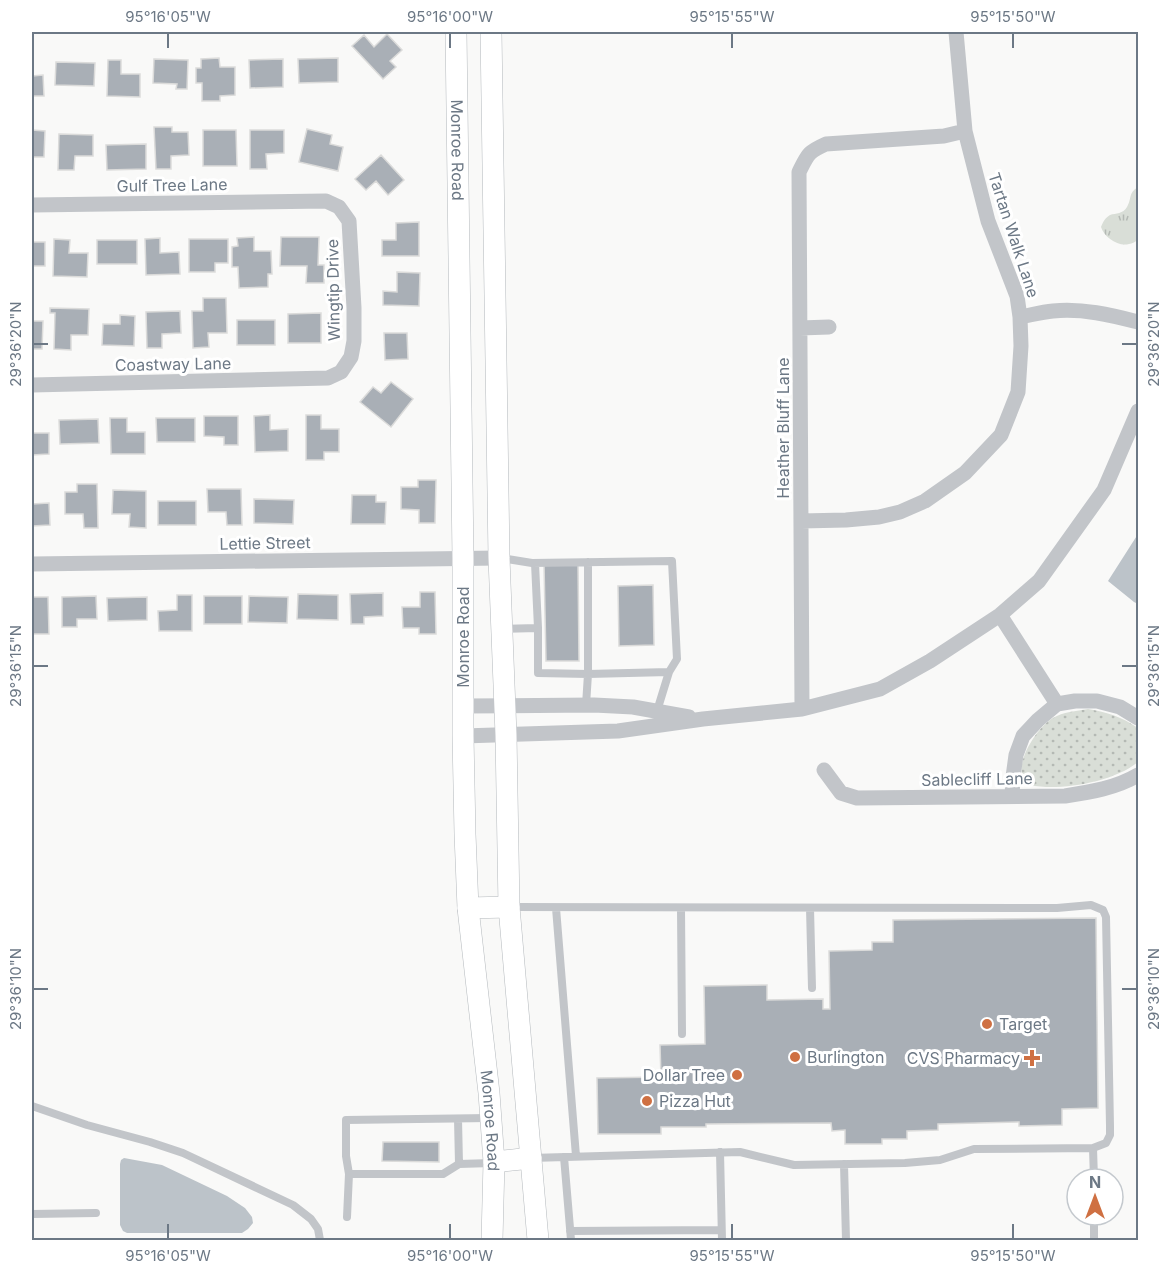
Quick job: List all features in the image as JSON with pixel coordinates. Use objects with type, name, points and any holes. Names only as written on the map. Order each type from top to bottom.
[{"type":"main road","name":"Monroe Road","points":[[456,32],[465,834],[468,908],[494,1162],[492,1240]]},
{"type":"main road","points":[[456,53],[491,42],[499,558],[506,735],[509,907],[538,1240]]},
{"type":"main road","points":[[460,304],[495,304]]},
{"type":"main road","points":[[468,908],[509,907]]},
{"type":"main road","points":[[494,1162],[531,1158]]},
{"type":"street","name":"Tartan Walk Lane","points":[[801,521],[879,517],[900,512],[925,501],[964,473],[1002,435],[1018,392],[1021,346],[1017,296],[988,221],[965,132],[956,32]]},
{"type":"street","name":"Heather Bluff Lane","points":[[802,709],[799,172],[812,151],[826,144],[944,136],[965,132]]},
{"type":"street","name":"Gulf Tree Lane","points":[[32,206],[312,201]]},
{"type":"street","name":"Wingtip Drive","points":[[312,201],[326,201],[339,207],[349,221],[354,308],[354,341],[351,357],[341,372],[328,378],[315,379]]},
{"type":"street","points":[[1020,317],[1054,311],[1079,311],[1107,314],[1138,322]]},
{"type":"street","points":[[800,328],[829,327]]},
{"type":"street","name":"Coastway Lane","points":[[32,385],[315,379]]},
{"type":"street","points":[[463,736],[618,731],[703,719],[802,709],[880,689],[930,661],[1000,615],[1039,580],[1104,490],[1138,411]]},
{"type":"street","name":"Lettie Street","points":[[32,564],[499,558]]},
{"type":"street","points":[[1000,615],[1057,704]]},
{"type":"street","points":[[1012,796],[1016,755],[1023,736],[1057,704],[1097,701],[1120,707],[1138,718]]},
{"type":"street","points":[[463,706],[633,707],[703,719]]},
{"type":"street","name":"Sablecliff Lane","points":[[824,770],[841,794],[857,798],[1065,796],[1096,791],[1128,781],[1138,775]]},
{"type":"lane","points":[[499,558],[535,563],[672,561],[677,659],[669,672],[657,711]]},
{"type":"lane","points":[[586,705],[588,562]]},
{"type":"lane","points":[[535,563],[538,673],[669,672]]},
{"type":"lane","points":[[502,629],[538,628]]},
{"type":"lane","points":[[509,907],[1045,908],[1091,905],[1103,910],[1106,917],[1110,1126],[1110,1135],[1106,1143],[1093,1148],[974,1149],[940,1160],[844,1164],[794,1164],[745,1152],[531,1158]]},
{"type":"lane","points":[[556,908],[576,1156]]},
{"type":"lane","points":[[681,908],[682,1034]]},
{"type":"lane","points":[[810,908],[812,988]]},
{"type":"lane","points":[[32,1106],[87,1125],[150,1142],[193,1158],[293,1205],[311,1219],[318,1229],[320,1240]]},
{"type":"lane","points":[[347,1217],[349,1174],[346,1156],[346,1120],[491,1118]]},
{"type":"lane","points":[[458,1119],[459,1164]]},
{"type":"lane","points":[[1093,1148],[1094,1167]]},
{"type":"lane","points":[[720,1152],[722,1240]]},
{"type":"lane","points":[[564,1157],[571,1240]]},
{"type":"lane","points":[[349,1174],[443,1174],[459,1164],[494,1162]]},
{"type":"lane","points":[[844,1164],[846,1240]]},
{"type":"lane","points":[[32,1214],[96,1213]]},
{"type":"lane","points":[[570,1231],[722,1230]]},
{"type":"green space","points":[[1138,187],[1138,240],[1125,245],[1116,243],[1105,234],[1101,227],[1108,216],[1125,209],[1131,194]]},
{"type":"green space","points":[[1088,709],[1114,716],[1138,728],[1138,762],[1118,774],[1094,782],[1046,787],[1027,783],[1022,774],[1024,756],[1040,729],[1057,716]]},
{"type":"shaded area","points":[[1138,534],[1138,604],[1108,581]]},
{"type":"shaded area","points":[[124,1158],[162,1165],[227,1196],[245,1208],[252,1217],[253,1223],[242,1233],[127,1233],[123,1231],[120,1225],[120,1164]]},
{"type":"building","points":[[387,34],[402,50],[390,61],[396,67],[383,79],[352,46],[364,35],[374,47]]},
{"type":"building","points":[[219,58],[220,67],[235,67],[235,95],[220,96],[220,101],[202,101],[202,83],[196,83],[196,68],[201,68],[201,59]]},
{"type":"building","points":[[338,58],[338,82],[299,83],[298,59]]},
{"type":"building","points":[[154,59],[188,60],[187,89],[176,89],[177,84],[153,83]]},
{"type":"building","points":[[283,59],[283,87],[250,88],[249,60]]},
{"type":"building","points":[[108,60],[121,60],[121,74],[140,74],[140,97],[107,96]]},
{"type":"building","points":[[56,62],[95,63],[94,86],[55,85]]},
{"type":"building","points":[[43,75],[44,96],[32,96],[32,76]]},
{"type":"building","points":[[154,127],[172,127],[172,132],[188,132],[189,155],[171,156],[171,169],[156,169]]},
{"type":"building","points":[[307,129],[332,135],[330,144],[343,147],[338,171],[299,162]]},
{"type":"building","points":[[32,130],[45,131],[44,157],[32,157]]},
{"type":"building","points":[[203,130],[236,130],[237,166],[203,166]]},
{"type":"building","points":[[250,130],[284,130],[284,153],[266,154],[267,169],[250,169]]},
{"type":"building","points":[[59,134],[93,135],[93,156],[75,156],[74,170],[58,170]]},
{"type":"building","points":[[146,144],[146,169],[107,170],[106,145]]},
{"type":"building","points":[[381,155],[404,180],[388,195],[376,181],[366,190],[355,179]]},
{"type":"building","points":[[419,222],[419,256],[382,256],[382,240],[396,240],[396,223]]},
{"type":"building","points":[[254,237],[254,251],[271,251],[272,274],[268,274],[268,287],[239,288],[238,267],[232,267],[232,247],[238,246],[237,238]]},
{"type":"building","points":[[281,237],[319,237],[318,265],[324,265],[324,283],[306,283],[307,266],[280,266]]},
{"type":"building","points":[[160,238],[160,253],[179,252],[180,274],[146,275],[145,239]]},
{"type":"building","points":[[54,239],[70,240],[69,253],[88,253],[87,277],[53,276]]},
{"type":"building","points":[[189,239],[228,239],[228,263],[215,263],[215,272],[189,272]]},
{"type":"building","points":[[97,240],[137,240],[137,264],[97,264]]},
{"type":"building","points":[[32,242],[45,242],[45,266],[32,266]]},
{"type":"building","points":[[397,272],[420,273],[419,306],[383,305],[383,291],[397,292]]},
{"type":"building","points":[[203,298],[226,298],[227,333],[208,333],[209,347],[193,348],[192,311],[203,311]]},
{"type":"building","points":[[50,308],[89,309],[88,335],[71,335],[71,350],[54,349],[55,313],[50,313]]},
{"type":"building","points":[[180,311],[181,333],[162,334],[162,348],[147,348],[146,312]]},
{"type":"building","points":[[321,313],[321,343],[288,343],[288,314]]},
{"type":"building","points":[[120,315],[135,316],[134,346],[102,345],[103,324],[120,324]]},
{"type":"building","points":[[237,320],[275,320],[275,345],[237,345]]},
{"type":"building","points":[[32,321],[43,321],[42,349],[32,349]]},
{"type":"building","points":[[384,333],[407,333],[408,359],[385,360]]},
{"type":"building","points":[[391,382],[413,399],[391,427],[360,402],[373,387],[381,393]]},
{"type":"building","points":[[270,415],[270,430],[288,429],[288,451],[255,452],[254,416]]},
{"type":"building","points":[[306,415],[321,415],[321,429],[339,429],[339,452],[324,452],[324,460],[306,460]]},
{"type":"building","points":[[204,416],[238,416],[238,445],[224,445],[224,437],[204,436]]},
{"type":"building","points":[[110,418],[127,418],[127,432],[145,432],[145,454],[111,454]]},
{"type":"building","points":[[156,418],[195,418],[195,442],[157,442]]},
{"type":"building","points":[[98,419],[99,443],[60,444],[59,420]]},
{"type":"building","points":[[32,433],[49,433],[49,454],[32,455]]},
{"type":"building","points":[[418,480],[436,480],[435,523],[419,523],[419,510],[401,509],[401,487],[418,487]]},
{"type":"building","points":[[77,484],[97,484],[98,528],[84,528],[83,514],[65,514],[65,492],[77,492]]},
{"type":"building","points":[[207,489],[241,489],[242,525],[227,525],[226,512],[208,512]]},
{"type":"building","points":[[113,490],[146,491],[146,528],[129,527],[130,514],[112,514]]},
{"type":"building","points":[[352,495],[376,495],[376,502],[386,502],[385,524],[351,524]]},
{"type":"building","points":[[254,499],[294,500],[293,524],[254,523]]},
{"type":"building","points":[[158,501],[196,501],[196,525],[158,525]]},
{"type":"building","points":[[49,503],[50,525],[32,526],[32,504]]},
{"type":"building","points":[[544,564],[578,564],[579,661],[546,661]]},
{"type":"building","points":[[653,585],[654,645],[619,646],[618,586]]},
{"type":"building","points":[[420,592],[435,592],[436,634],[419,634],[419,628],[403,628],[402,607],[420,607]]},
{"type":"building","points":[[383,593],[383,616],[364,617],[364,624],[351,624],[350,594]]},
{"type":"building","points":[[298,594],[338,595],[338,620],[297,619]]},
{"type":"building","points":[[177,595],[192,595],[192,631],[159,631],[158,611],[177,610]]},
{"type":"building","points":[[96,596],[97,619],[77,619],[77,627],[62,627],[62,597]]},
{"type":"building","points":[[204,596],[242,596],[242,624],[204,624]]},
{"type":"building","points":[[249,596],[288,597],[287,623],[248,622]]},
{"type":"building","points":[[32,597],[48,597],[49,634],[32,634]]},
{"type":"building","points":[[147,597],[147,620],[108,621],[107,598]]},
{"type":"building","points":[[1096,918],[1098,1108],[1062,1109],[1062,1125],[1019,1126],[1019,1122],[938,1124],[938,1130],[907,1131],[907,1139],[882,1139],[882,1144],[845,1144],[845,1130],[832,1131],[831,1123],[706,1124],[706,1127],[661,1127],[661,1134],[598,1134],[597,1078],[661,1077],[660,1045],[705,1044],[704,986],[767,985],[767,1000],[823,999],[823,1009],[830,1009],[829,951],[872,950],[872,942],[893,942],[893,920]]},
{"type":"building","points":[[383,1142],[439,1142],[439,1162],[382,1161]]},
{"type":"place","name":"Target","points":[[987,1024]]},
{"type":"place","name":"Burlington","points":[[795,1057]]},
{"type":"place","name":"CVS Pharmacy","points":[[1032,1058]]},
{"type":"place","name":"Dollar Tree","points":[[737,1075]]},
{"type":"place","name":"Pizza Hut","points":[[647,1101]]}]
